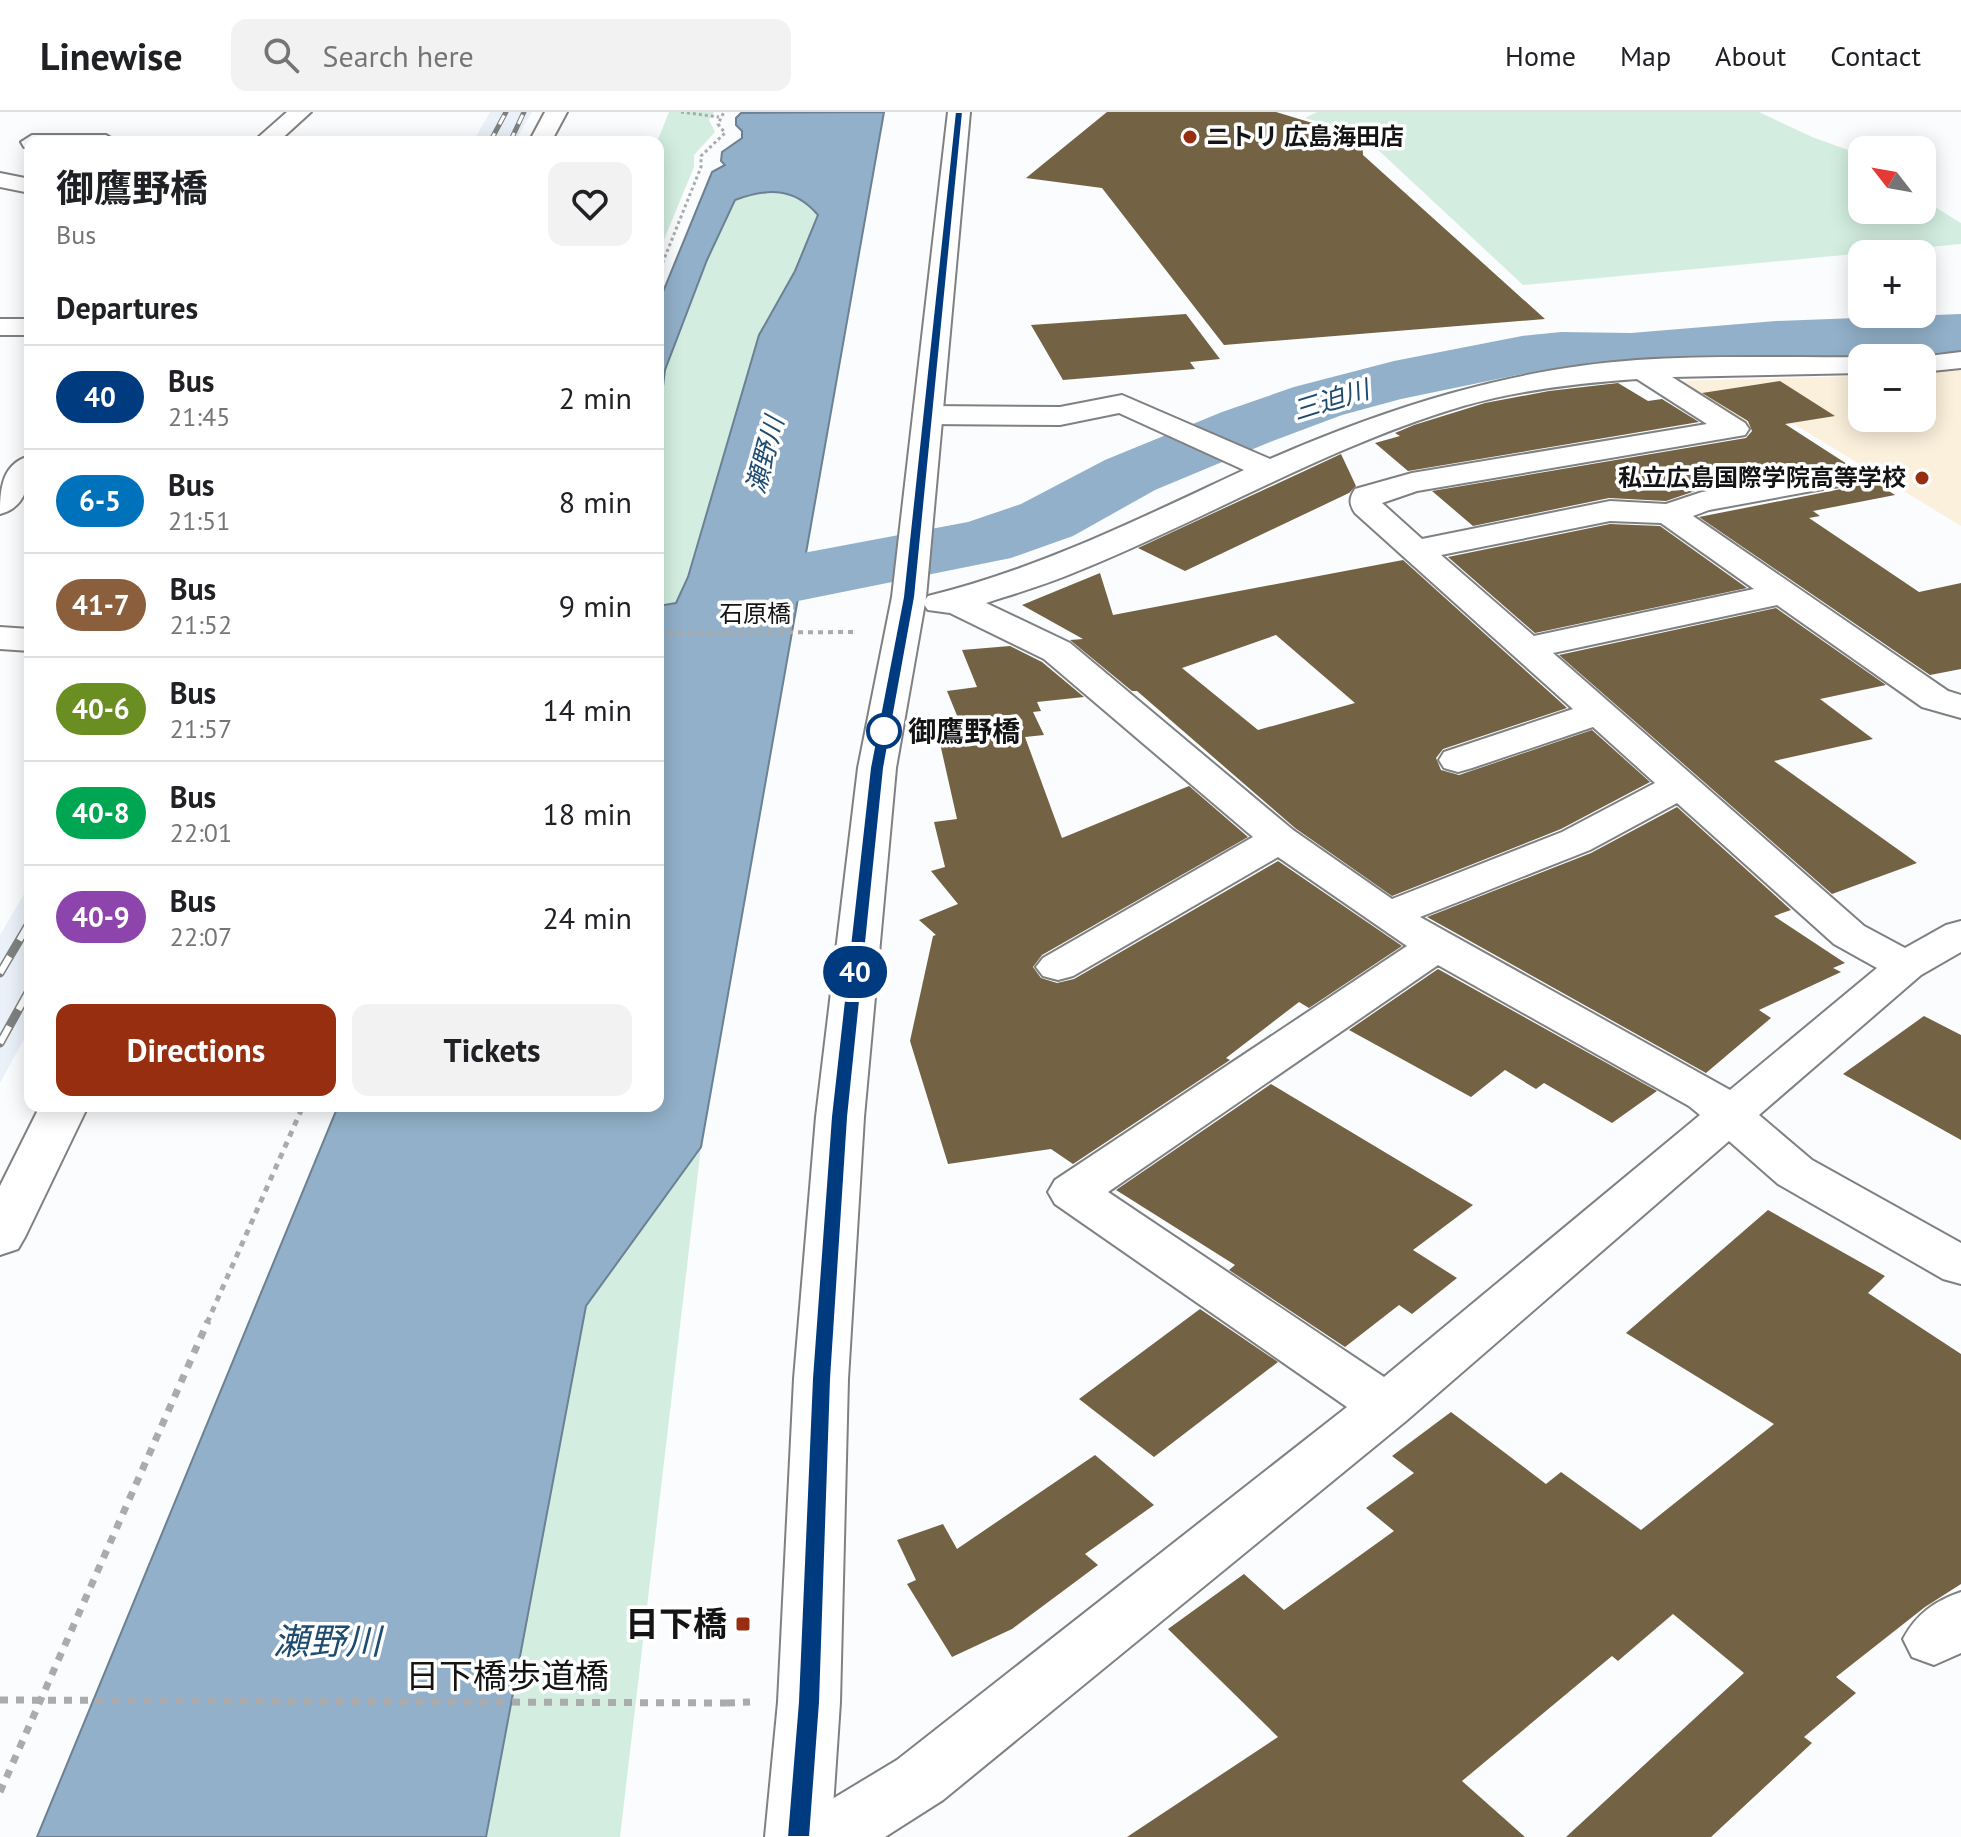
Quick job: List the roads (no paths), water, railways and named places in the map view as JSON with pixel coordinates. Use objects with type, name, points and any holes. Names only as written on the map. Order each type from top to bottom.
[{"type":"main road","points":[[271,136],[300,112]]},
{"type":"main road","points":[[543,136],[556,112]]},
{"type":"main road","points":[[798,1837],[809,1702],[821,1379],[840,1117],[877,768],[924,601],[915,535],[959,112]]},
{"type":"main road","points":[[0,180],[24,185]]},
{"type":"main road","points":[[0,327],[24,327]]},
{"type":"main road","points":[[1936,363],[1961,360]]},
{"type":"main road","points":[[924,601],[1077,560],[1260,466],[1454,400],[1556,377],[1639,368],[1848,365]]},
{"type":"main road","points":[[1639,368],[1734,429],[1412,482],[1366,496],[1366,506],[1849,935],[1906,966]]},
{"type":"main road","points":[[928,415],[1060,416],[1122,404],[1260,466]]},
{"type":"main road","points":[[0,504],[24,473]]},
{"type":"main road","points":[[1415,550],[1610,511],[1669,514],[1702,502],[1834,478]]},
{"type":"main road","points":[[1669,514],[1935,699],[1961,707]]},
{"type":"main road","points":[[1529,648],[1783,593]]},
{"type":"main road","points":[[924,601],[1031,636],[1057,651],[1279,839],[1388,915],[1436,946],[1706,1095],[1795,1172],[1961,1266]]},
{"type":"main road","points":[[0,638],[24,640]]},
{"type":"main road","points":[[1458,760],[1597,713]]},
{"type":"main road","points":[[1388,915],[1576,841],[1680,785]]},
{"type":"main road","points":[[1058,967],[1279,839]]},
{"type":"main road","points":[[827,1837],[920,1780],[1386,1406],[1906,966],[1961,934]]},
{"type":"main road","points":[[1386,1406],[1073,1192],[1436,946]]},
{"type":"main road","points":[[0,1237],[61,1112]]},
{"type":"water","name":"瀬野川","points":[[884,112],[701,1147],[586,1306],[486,1837],[37,1837],[336,1112],[664,1112],[664,605],[676,603],[688,577],[759,335],[795,271],[818,215],[800,199],[780,192],[759,193],[735,200],[707,260],[664,378],[664,289],[712,172],[725,165],[721,161],[722,152],[742,138],[742,131],[736,125],[736,118],[741,113]]},
{"type":"waterway","name":"三迫川","points":[[729,591],[984,542],[1047,520],[1130,475],[1246,427],[1318,401],[1394,381],[1522,355],[1561,351],[1631,352],[1776,340],[1961,333]]},
{"type":"railway","points":[[493,136],[506,112]]},
{"type":"railway","points":[[513,136],[524,112]]},
{"type":"railway","points":[[0,973],[24,932]]},
{"type":"railway","points":[[0,1043],[24,1000]]},
{"type":"place","name":"ニトリ 広島海田店","points":[[1190,137]]},
{"type":"place","name":"私立広島国際学院高等学校","points":[[1922,478]]},
{"type":"place","name":"御鷹野橋","points":[[884,731]]},
{"type":"place","name":"日下橋","points":[[743,1624]]}]
